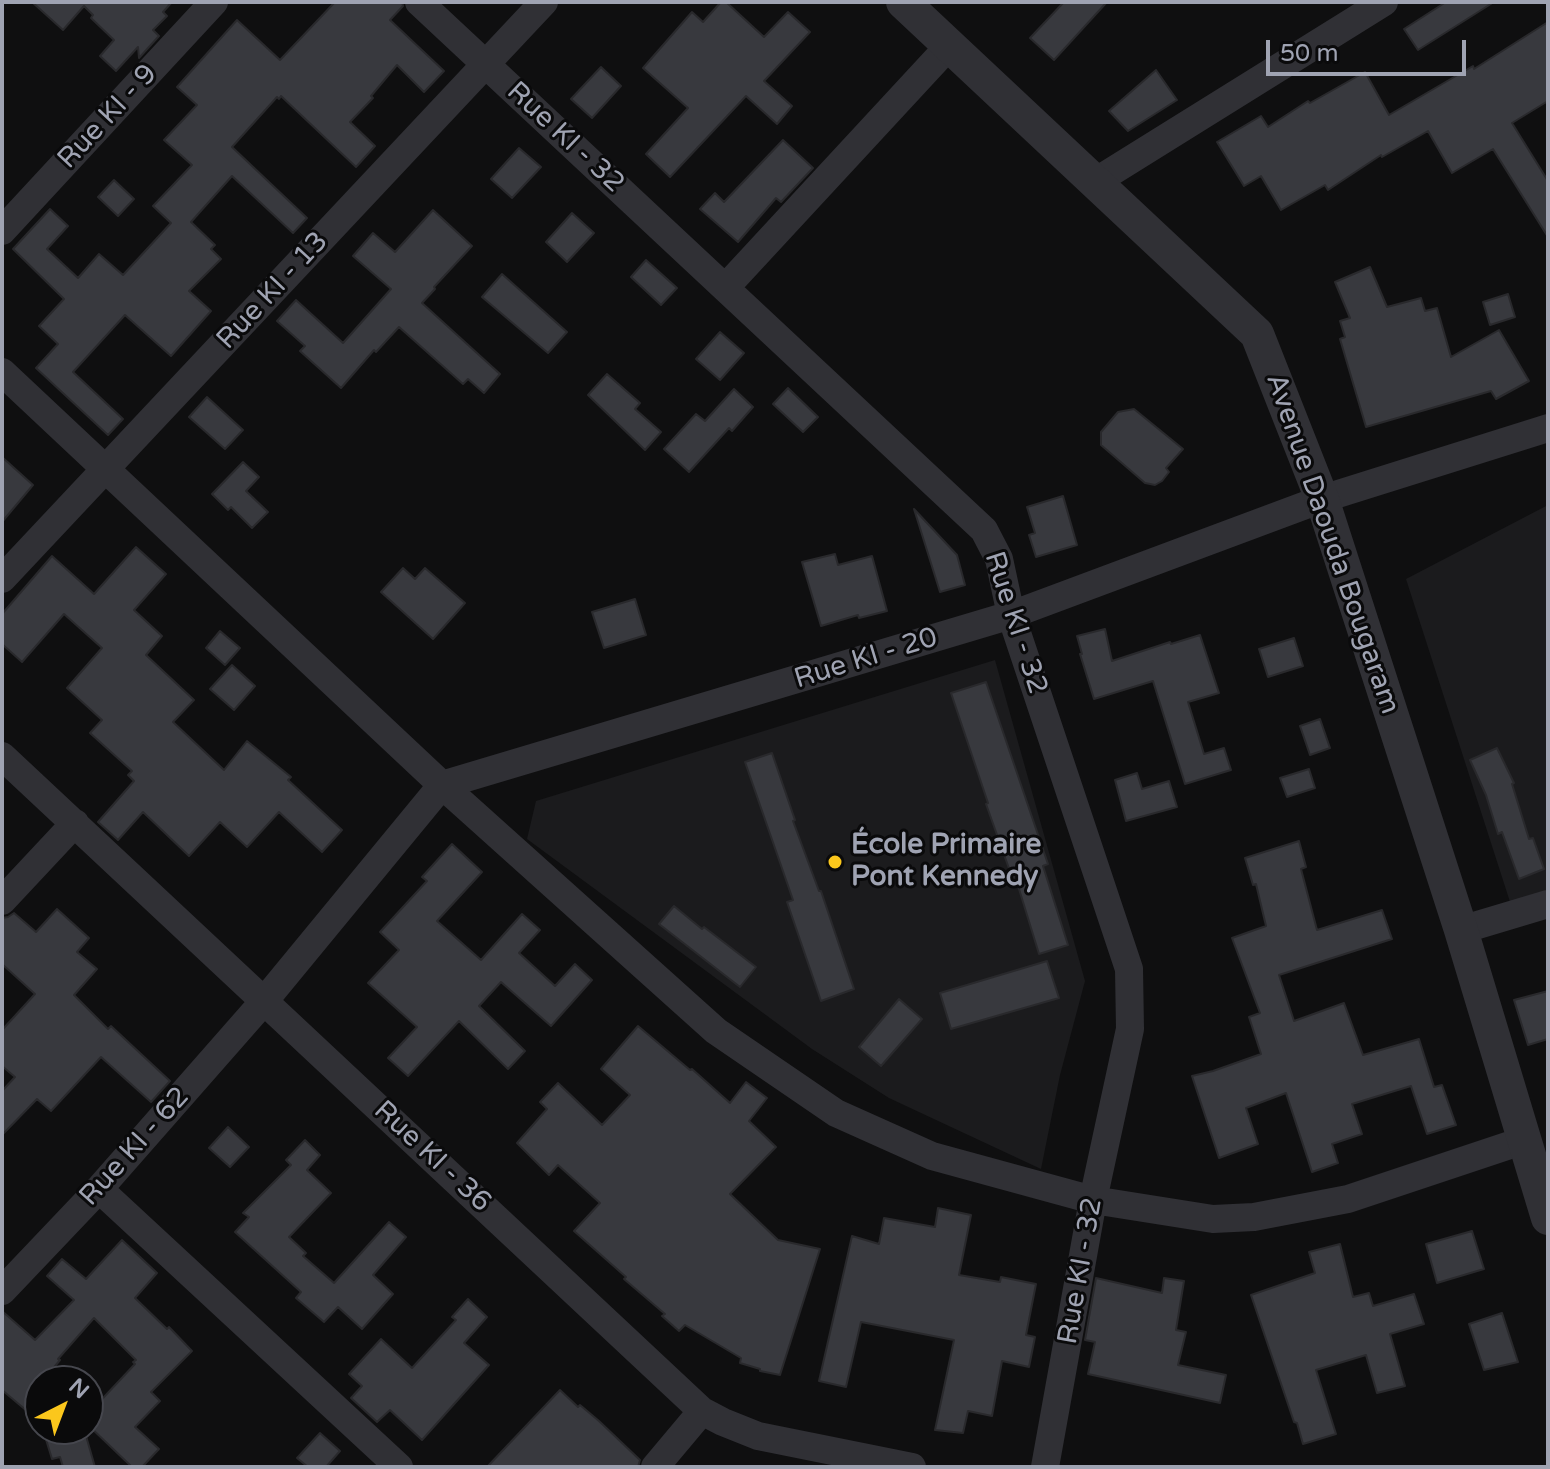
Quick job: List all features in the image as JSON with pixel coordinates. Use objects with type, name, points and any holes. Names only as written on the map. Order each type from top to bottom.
[{"type":"street","name":"Rue KI - 9","points":[[2,231],[214,2]]},
{"type":"street","name":"Rue KI - 32","points":[[419,2],[984,530],[999,559],[1011,615],[1129,969],[1130,1029],[1093,1200],[1045,1467]]},
{"type":"street","name":"Rue KI - 13","points":[[2,579],[544,2]]},
{"type":"street","name":"Avenue Daouda Bougaram","points":[[903,2],[1257,334],[1322,499],[1461,930],[1548,1218]]},
{"type":"street","points":[[1095,182],[1384,2]]},
{"type":"street","points":[[725,288],[949,46]]},
{"type":"street","points":[[2,372],[442,785],[716,1031],[836,1113],[932,1156],[1093,1200],[1213,1219],[1254,1217],[1348,1199],[1525,1140]]},
{"type":"street","name":"Rue KI - 20","points":[[442,785],[1011,615],[1322,499],[1548,428]]},
{"type":"street","name":"Rue KI - 36","points":[[2,756],[702,1411],[758,1436],[912,1467]]},
{"type":"street","points":[[265,1000],[442,785]]},
{"type":"street","points":[[2,901],[75,823]]},
{"type":"street","points":[[1461,930],[1548,904]]},
{"type":"street","name":"Rue KI - 62","points":[[2,1291],[99,1189],[265,1000]]},
{"type":"street","points":[[99,1189],[399,1467]]},
{"type":"street","points":[[655,1467],[702,1411]]},
{"type":"shaded area","points":[[1548,505],[1548,894],[1511,905],[1406,579]]},
{"type":"shaded area","points":[[995,660],[1085,981],[1060,1075],[1041,1169],[889,1098],[812,1049],[527,839],[536,801]]},
{"type":"building","points":[[32,2],[172,2],[163,12],[167,16],[153,30],[159,36],[139,58],[138,47],[116,71],[100,56],[114,40],[91,18],[93,15],[84,6],[63,30]]},
{"type":"building","points":[[335,2],[402,2],[403,6],[390,20],[444,71],[424,92],[397,65],[371,96],[373,98],[350,122],[375,146],[356,167],[281,96],[279,99],[277,97],[232,147],[307,218],[293,233],[232,176],[191,222],[215,245],[211,249],[221,259],[189,291],[211,311],[171,356],[125,315],[73,372],[123,419],[108,435],[36,368],[58,344],[39,326],[64,299],[13,249],[50,209],[68,226],[47,249],[78,278],[99,254],[123,275],[171,223],[153,206],[192,165],[164,140],[197,105],[177,87],[237,20],[280,60]]},
{"type":"building","points":[[721,2],[726,2],[764,37],[788,12],[810,32],[764,81],[792,106],[777,124],[746,96],[670,177],[646,154],[688,108],[643,68],[692,12],[703,22]]},
{"type":"building","points":[[1064,2],[1107,2],[1054,60],[1030,38]]},
{"type":"building","points":[[1446,2],[1494,2],[1418,50],[1404,29]]},
{"type":"building","points":[[1548,22],[1548,101],[1512,123],[1548,181],[1548,237],[1493,149],[1452,173],[1428,131],[1381,155],[1328,190],[1325,185],[1281,210],[1261,176],[1244,186],[1217,142],[1261,116],[1268,127],[1308,101],[1310,103],[1365,72],[1389,115],[1473,66],[1474,69]]},
{"type":"building","points":[[601,67],[621,86],[592,118],[571,99]]},
{"type":"building","points":[[1156,70],[1177,100],[1128,131],[1109,111]]},
{"type":"building","points":[[783,140],[813,168],[781,202],[776,198],[738,242],[700,209],[715,193],[724,202]]},
{"type":"building","points":[[519,148],[541,167],[512,198],[491,179]]},
{"type":"building","points":[[114,180],[134,199],[118,216],[98,197]]},
{"type":"building","points":[[433,210],[472,246],[422,303],[500,374],[484,393],[468,379],[463,384],[399,327],[341,388],[300,351],[305,346],[277,321],[296,300],[343,343],[391,289],[353,256],[373,233],[395,252]]},
{"type":"building","points":[[572,213],[594,233],[567,262],[546,242]]},
{"type":"building","points":[[646,260],[677,288],[661,305],[631,277]]},
{"type":"building","points":[[1370,267],[1387,307],[1421,298],[1425,311],[1437,308],[1451,357],[1499,330],[1529,381],[1496,399],[1491,391],[1366,427],[1340,339],[1345,337],[1340,321],[1350,318],[1335,282]]},
{"type":"building","points":[[502,274],[567,332],[548,353],[482,297]]},
{"type":"building","points":[[1508,294],[1515,317],[1490,325],[1483,302]]},
{"type":"building","points":[[720,332],[744,353],[720,380],[696,359]]},
{"type":"building","points":[[607,374],[640,403],[635,409],[661,432],[645,450],[588,395]]},
{"type":"building","points":[[788,388],[818,417],[803,432],[773,404]]},
{"type":"building","points":[[734,389],[753,407],[689,472],[664,449],[696,414],[705,421]]},
{"type":"building","points":[[207,397],[243,430],[225,449],[189,417]]},
{"type":"building","points":[[1134,409],[1183,449],[1166,468],[1169,472],[1162,481],[1155,485],[1145,483],[1101,445],[1101,432],[1118,412]]},
{"type":"building","points":[[2,457],[33,485],[2,522]]},
{"type":"building","points":[[243,462],[259,477],[246,491],[268,512],[252,528],[231,507],[228,510],[212,494]]},
{"type":"building","points":[[1063,496],[1077,545],[1036,557],[1029,535],[1035,533],[1027,507]]},
{"type":"building","points":[[914,509],[957,555],[965,585],[940,592]]},
{"type":"building","points":[[136,547],[166,574],[134,610],[162,636],[146,655],[194,700],[173,722],[224,770],[247,741],[291,777],[288,780],[342,830],[322,852],[279,812],[247,847],[220,822],[189,856],[143,812],[118,840],[98,822],[134,781],[128,775],[132,771],[90,733],[102,720],[67,688],[102,648],[64,614],[22,662],[2,644],[2,614],[52,556],[94,594]]},
{"type":"building","points":[[835,554],[838,565],[872,556],[887,611],[859,618],[858,615],[821,626],[802,562]]},
{"type":"building","points":[[403,568],[415,579],[425,568],[465,603],[433,639],[381,592]]},
{"type":"building","points":[[635,599],[646,635],[604,648],[592,612]]},
{"type":"building","points":[[1105,629],[1112,661],[1200,635],[1219,693],[1188,702],[1204,754],[1224,748],[1231,770],[1185,784],[1153,681],[1094,699],[1077,636]]},
{"type":"building","points":[[220,631],[240,648],[225,665],[206,648]]},
{"type":"building","points":[[1294,638],[1303,666],[1268,677],[1259,649]]},
{"type":"building","points":[[232,665],[255,686],[234,710],[210,689]]},
{"type":"building","points":[[986,682],[1048,864],[1043,866],[1068,945],[1039,954],[951,693]]},
{"type":"building","points":[[1320,719],[1330,748],[1310,755],[1300,726]]},
{"type":"building","points":[[1497,748],[1514,783],[1529,839],[1533,838],[1544,869],[1519,879],[1470,760]]},
{"type":"building","points":[[772,753],[793,821],[821,891],[854,989],[821,1001],[787,902],[793,900],[745,762]]},
{"type":"building","points":[[1309,769],[1315,788],[1287,797],[1280,778]]},
{"type":"building","points":[[1137,773],[1142,789],[1169,781],[1177,807],[1126,821],[1115,780]]},
{"type":"building","points":[[1299,841],[1306,867],[1301,869],[1317,930],[1382,910],[1392,939],[1279,975],[1294,1021],[1344,1003],[1363,1055],[1419,1039],[1434,1087],[1442,1085],[1456,1125],[1427,1134],[1411,1086],[1352,1104],[1362,1134],[1332,1144],[1338,1163],[1312,1172],[1286,1093],[1246,1108],[1258,1144],[1219,1158],[1192,1076],[1261,1054],[1249,1017],[1260,1013],[1232,938],[1266,926],[1256,884],[1253,885],[1245,858]]},
{"type":"building","points":[[452,844],[482,872],[437,921],[481,960],[522,914],[540,930],[519,953],[555,986],[575,964],[592,980],[551,1026],[501,982],[479,1006],[525,1051],[508,1069],[459,1021],[408,1076],[388,1058],[417,1027],[368,983],[399,950],[380,932],[427,881],[422,877]]},
{"type":"building","points":[[674,906],[756,967],[740,987],[659,924]]},
{"type":"building","points":[[57,909],[89,938],[77,952],[97,969],[74,995],[108,1029],[111,1026],[170,1081],[151,1102],[101,1057],[51,1111],[37,1099],[2,1135],[2,1091],[15,1077],[2,1066],[2,1030],[35,994],[2,964],[2,918],[14,913],[36,932]]},
{"type":"building","points":[[1047,961],[1059,998],[951,1029],[940,993]]},
{"type":"building","points":[[1548,991],[1548,1039],[1528,1045],[1514,1000]]},
{"type":"building","points":[[899,999],[922,1019],[881,1066],[859,1047]]},
{"type":"building","points":[[638,1026],[730,1103],[746,1082],[767,1098],[749,1121],[776,1147],[730,1194],[778,1240],[820,1249],[780,1375],[740,1363],[741,1358],[685,1325],[679,1331],[662,1316],[665,1314],[574,1231],[600,1203],[558,1165],[549,1175],[517,1143],[547,1109],[540,1102],[558,1083],[602,1125],[630,1095],[601,1069]]},
{"type":"building","points":[[228,1127],[249,1147],[230,1167],[209,1148]]},
{"type":"building","points":[[305,1140],[320,1155],[307,1170],[331,1193],[289,1237],[306,1253],[303,1256],[334,1283],[389,1222],[406,1237],[373,1275],[393,1294],[362,1329],[338,1307],[324,1322],[296,1298],[301,1292],[235,1232],[249,1217],[243,1213],[291,1165],[286,1160]]},
{"type":"building","points":[[938,1208],[971,1215],[959,1275],[1000,1282],[1001,1277],[1036,1284],[1026,1335],[1035,1337],[1029,1367],[1002,1361],[992,1416],[968,1411],[963,1433],[935,1430],[954,1340],[861,1322],[846,1387],[819,1381],[852,1236],[879,1244],[884,1218],[935,1227]]},
{"type":"building","points":[[1472,1231],[1484,1269],[1437,1283],[1426,1244]]},
{"type":"building","points":[[122,1240],[157,1273],[135,1298],[192,1351],[151,1392],[160,1401],[135,1427],[159,1449],[142,1467],[132,1467],[104,1440],[104,1397],[136,1360],[94,1318],[56,1365],[24,1365],[24,1409],[2,1390],[2,1311],[35,1340],[74,1300],[47,1276],[62,1259],[86,1279]]},
{"type":"building","points":[[1340,1244],[1353,1297],[1369,1293],[1373,1306],[1414,1294],[1424,1324],[1390,1334],[1405,1386],[1377,1393],[1366,1355],[1316,1370],[1336,1434],[1303,1444],[1251,1295],[1315,1273],[1309,1252]]},
{"type":"building","points":[[1096,1278],[1162,1293],[1164,1278],[1184,1281],[1176,1330],[1186,1332],[1178,1365],[1226,1375],[1220,1403],[1088,1374],[1095,1342],[1085,1340]]},
{"type":"building","points":[[468,1299],[487,1317],[464,1343],[489,1365],[422,1440],[390,1410],[377,1422],[351,1398],[362,1386],[349,1374],[381,1339],[412,1368],[456,1320],[452,1317]]},
{"type":"building","points":[[1502,1313],[1518,1362],[1484,1370],[1469,1324]]},
{"type":"building","points":[[560,1390],[640,1460],[638,1467],[487,1467]]},
{"type":"building","points":[[320,1433],[340,1451],[326,1467],[308,1467],[297,1458]]},
{"type":"building","points":[[48,1445],[89,1445],[95,1467],[63,1467],[60,1457],[52,1459]]},
{"type":"place","name":"École Primaire Pont Kennedy","points":[[835,862]]}]
